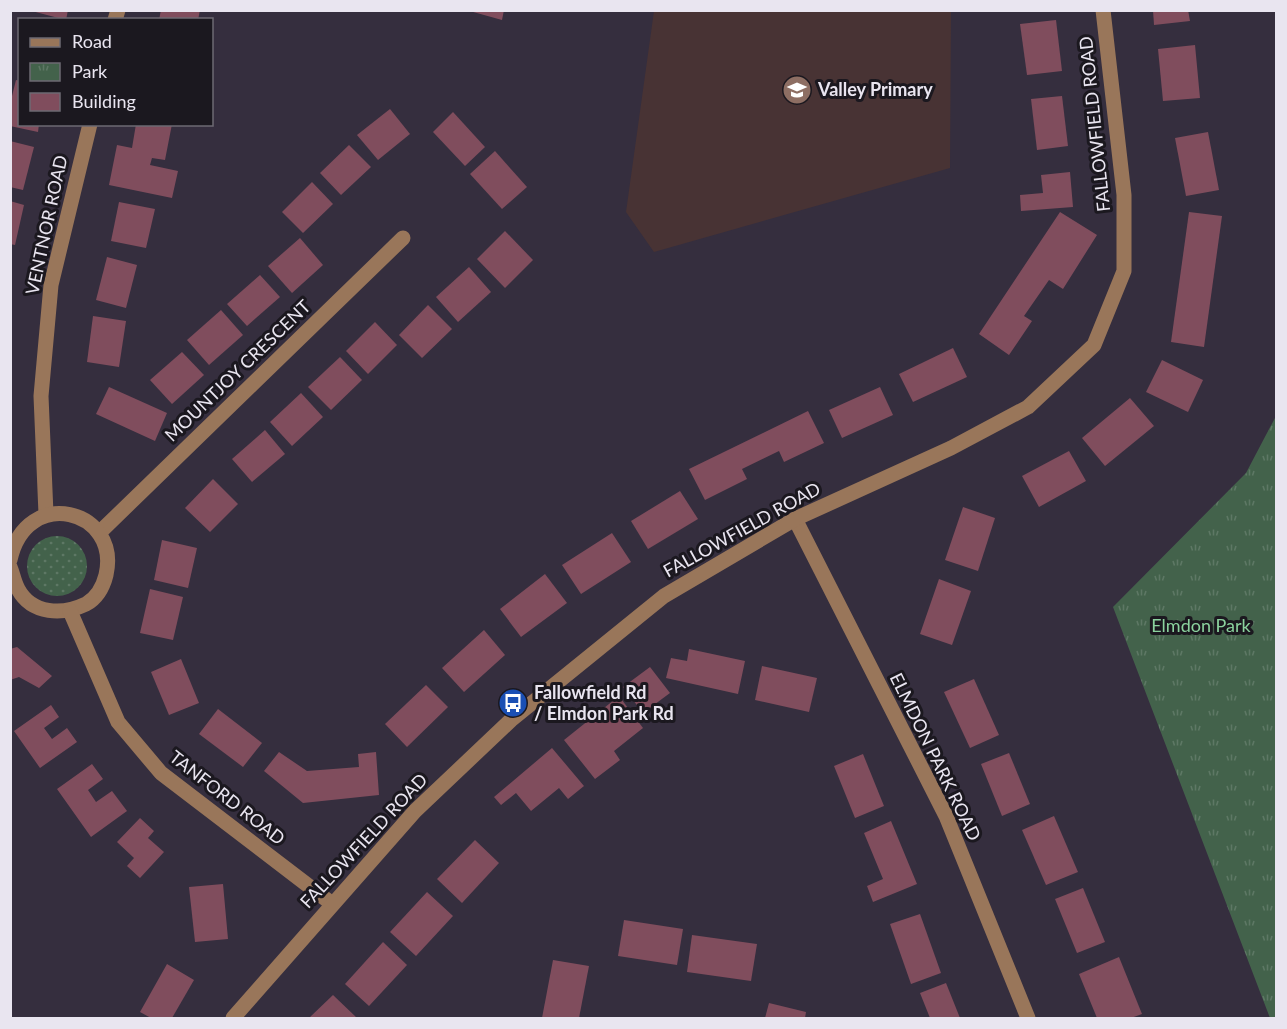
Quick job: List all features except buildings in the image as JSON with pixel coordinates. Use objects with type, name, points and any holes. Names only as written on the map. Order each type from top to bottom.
[{"type":"street","name":"FALLOWFIELD ROAD","points":[[233,1018],[331,903],[415,811],[511,720],[664,596],[795,519],[951,448],[1028,407],[1094,345],[1124,271],[1124,195],[1103,10]]},
{"type":"street","name":"VENTNOR ROAD","points":[[46,514],[41,396],[51,285],[90,126]]},
{"type":"street","name":"MOUNTJOY CRESCENT","points":[[99,533],[403,238]]},
{"type":"street","points":[[10,560],[14,542],[30,522],[46,514],[73,515],[87,521],[99,533],[109,560],[104,585],[91,601],[70,611],[49,611],[33,605],[14,591],[10,567]]},
{"type":"street","name":"ELMDON PARK ROAD","points":[[795,519],[946,816],[1028,1018]]},
{"type":"street","name":"TANFORD ROAD","points":[[70,611],[118,722],[161,773],[331,903]]},
{"type":"shaded area","name":"Valley Primary","points":[[654,11],[951,11],[950,168],[654,252],[626,212]]},
{"type":"green space","name":"Elmdon Park","points":[[1276,416],[1276,1018],[1270,1018],[1113,607],[1246,473]]},
{"type":"green space","points":[[51,536],[63,536],[74,541],[82,549],[87,566],[85,578],[74,591],[63,596],[51,596],[40,591],[32,583],[27,572],[27,560],[32,549],[40,541]]},
{"type":"place","name":"Valley Primary","points":[[797,90]]},
{"type":"place","name":"Fallowfield Rd / Elmdon Park Rd","points":[[513,703]]}]
